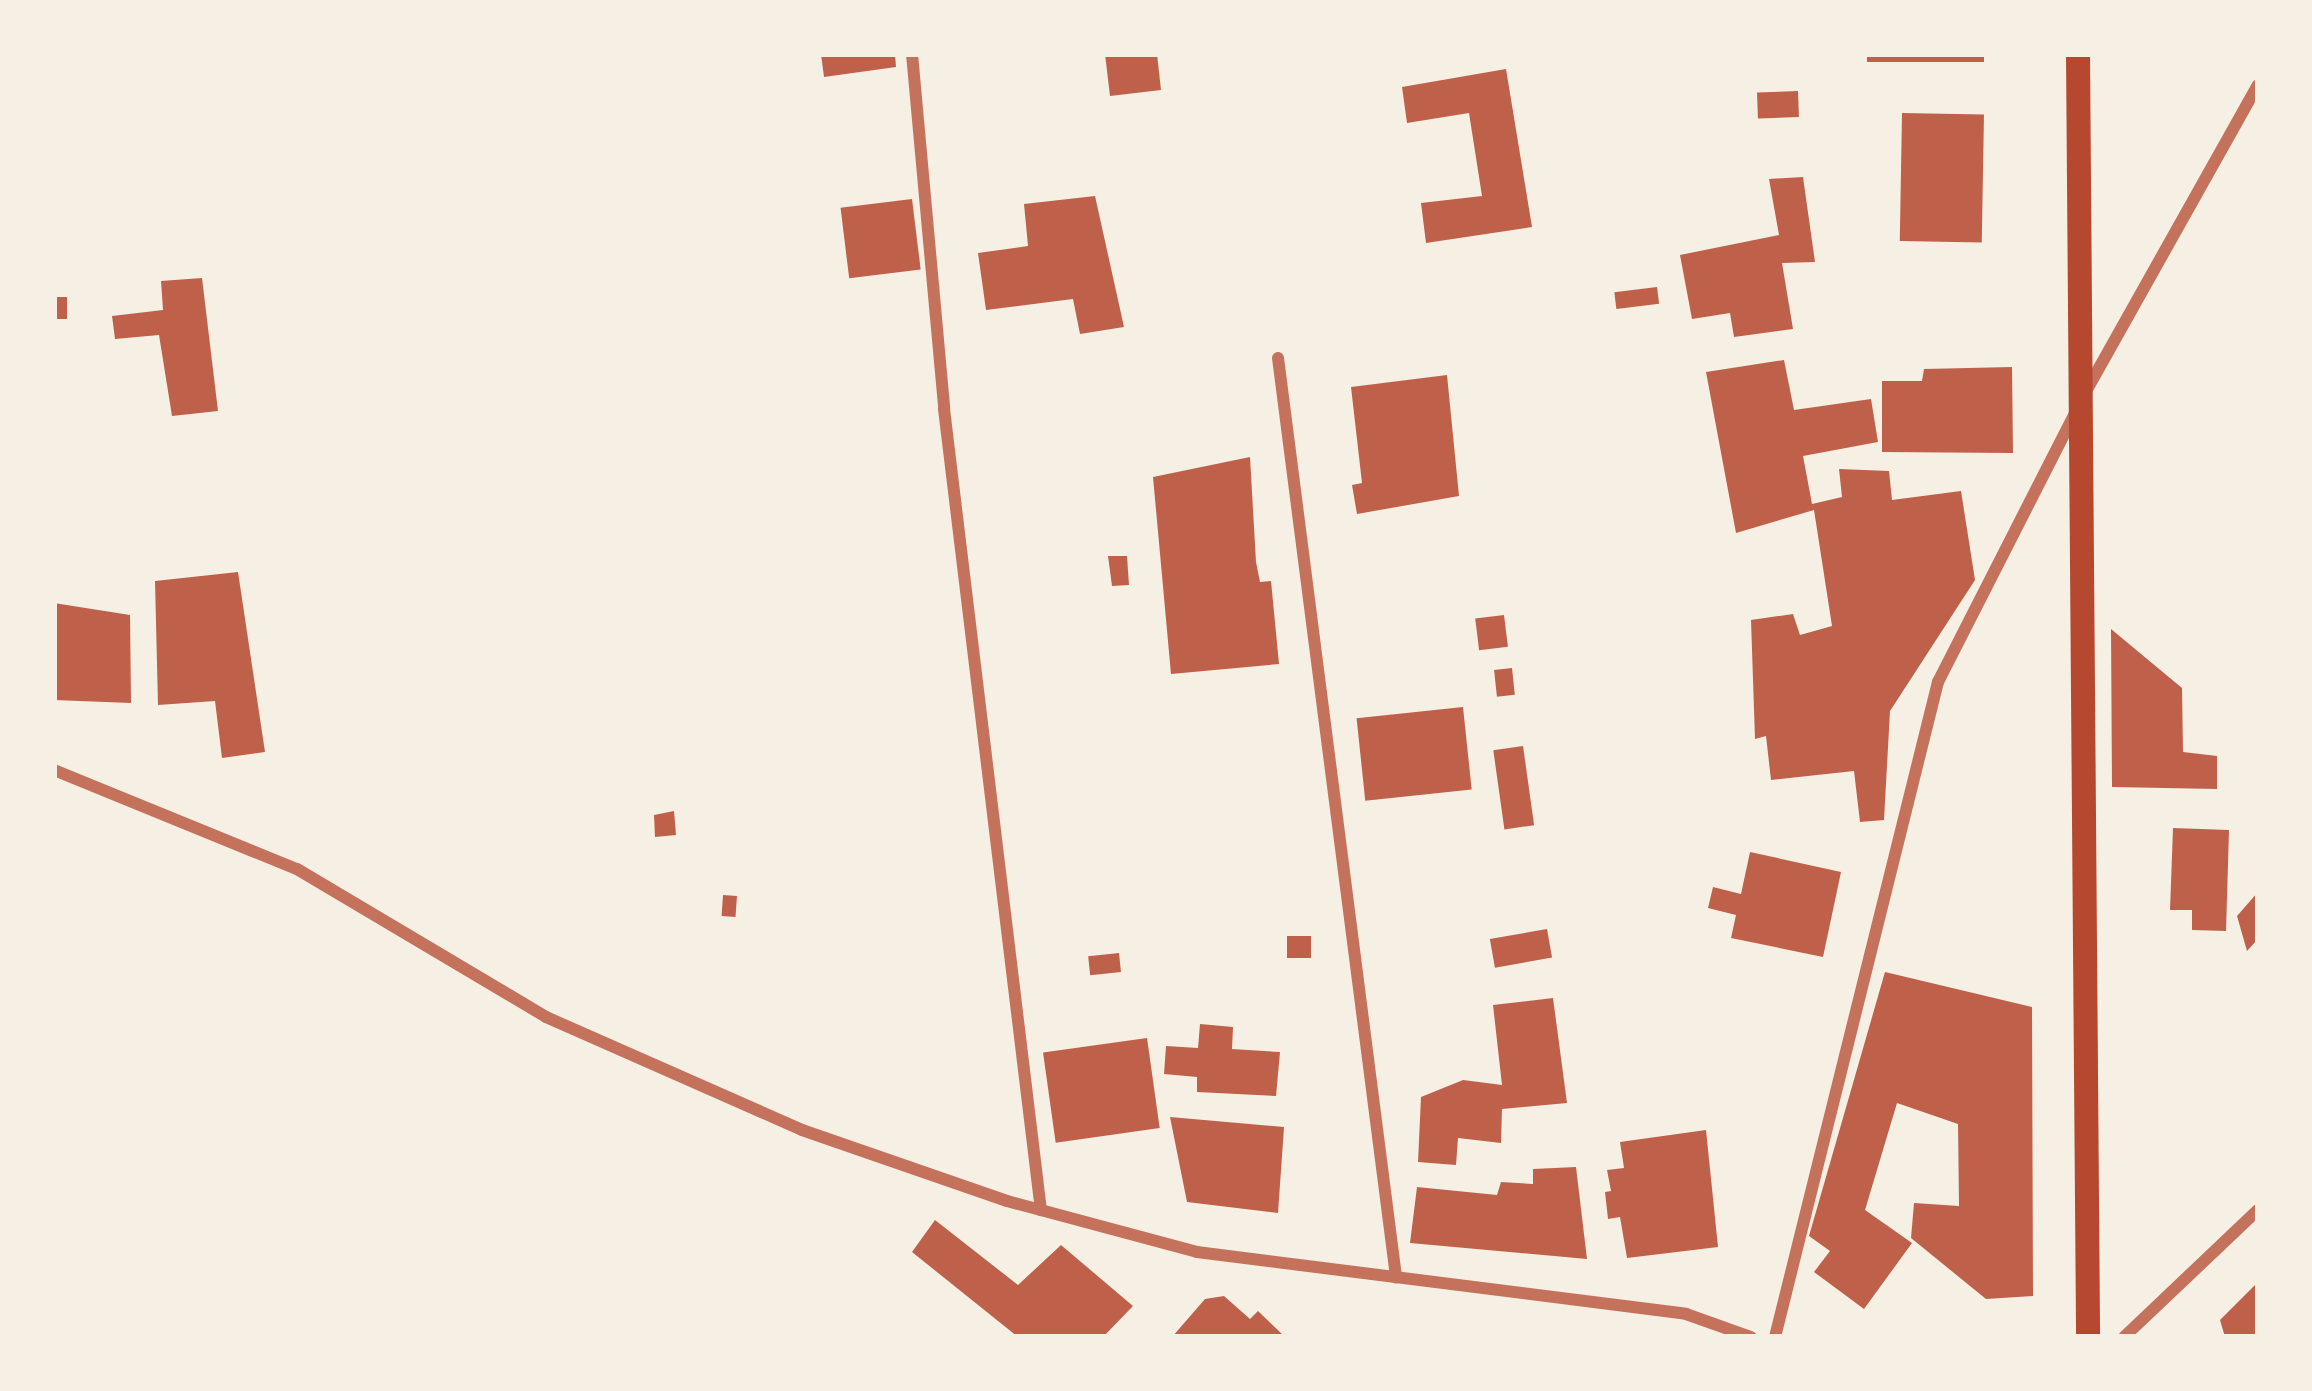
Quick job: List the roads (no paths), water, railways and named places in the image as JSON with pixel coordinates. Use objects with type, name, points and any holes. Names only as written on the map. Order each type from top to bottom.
[{"type":"main road","points":[[2078,54],[2088,1337]]},
{"type":"street","points":[[912,54],[944,409],[1041,1210]]},
{"type":"street","points":[[1775,1337],[1938,682],[2081,400],[2258,85]]},
{"type":"street","points":[[1278,358],[1396,1277]]},
{"type":"street","points":[[54,770],[296,869],[546,1017],[802,1130],[1041,1210],[1197,1252],[1686,1314],[1750,1337]]},
{"type":"street","points":[[2124,1337],[2258,1210]]}]
